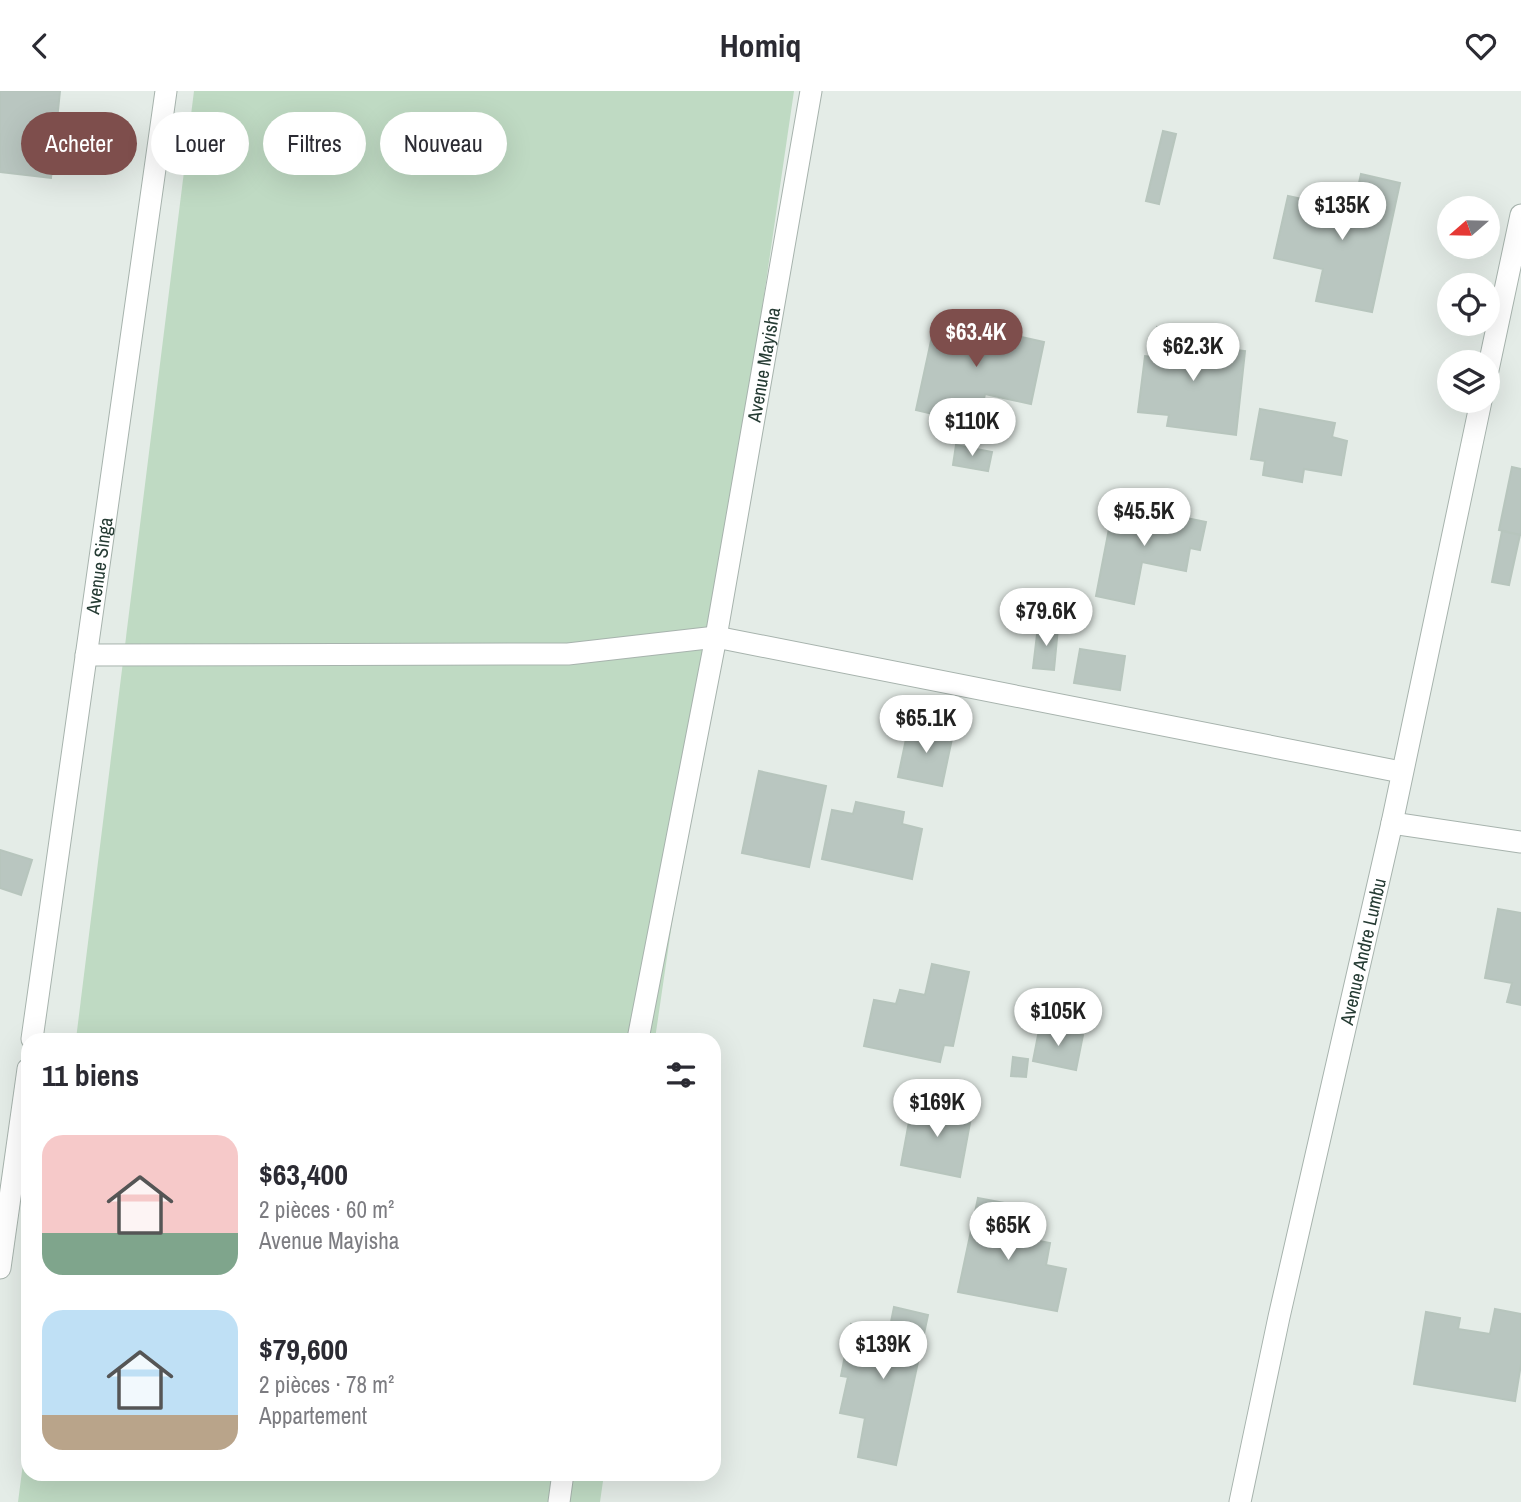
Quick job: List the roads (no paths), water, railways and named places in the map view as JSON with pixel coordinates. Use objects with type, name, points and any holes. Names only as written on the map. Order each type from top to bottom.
[{"type":"street","name":"Avenue Singa","points":[[33,1033],[166,91]]},
{"type":"street","name":"Avenue Mayisha","points":[[639,1033],[716,637],[811,91]]},
{"type":"street","points":[[1492,350],[1521,215]]},
{"type":"street","name":"Avenue Andre Lumbu","points":[[1240,1502],[1282,1304],[1392,823],[1478,413]]},
{"type":"street","points":[[86,655],[568,654],[716,637],[1401,772]]},
{"type":"street","points":[[1392,823],[1521,842]]},
{"type":"street","points":[[0,1268],[21,1119]]},
{"type":"street","points":[[559,1502],[562,1481]]}]
